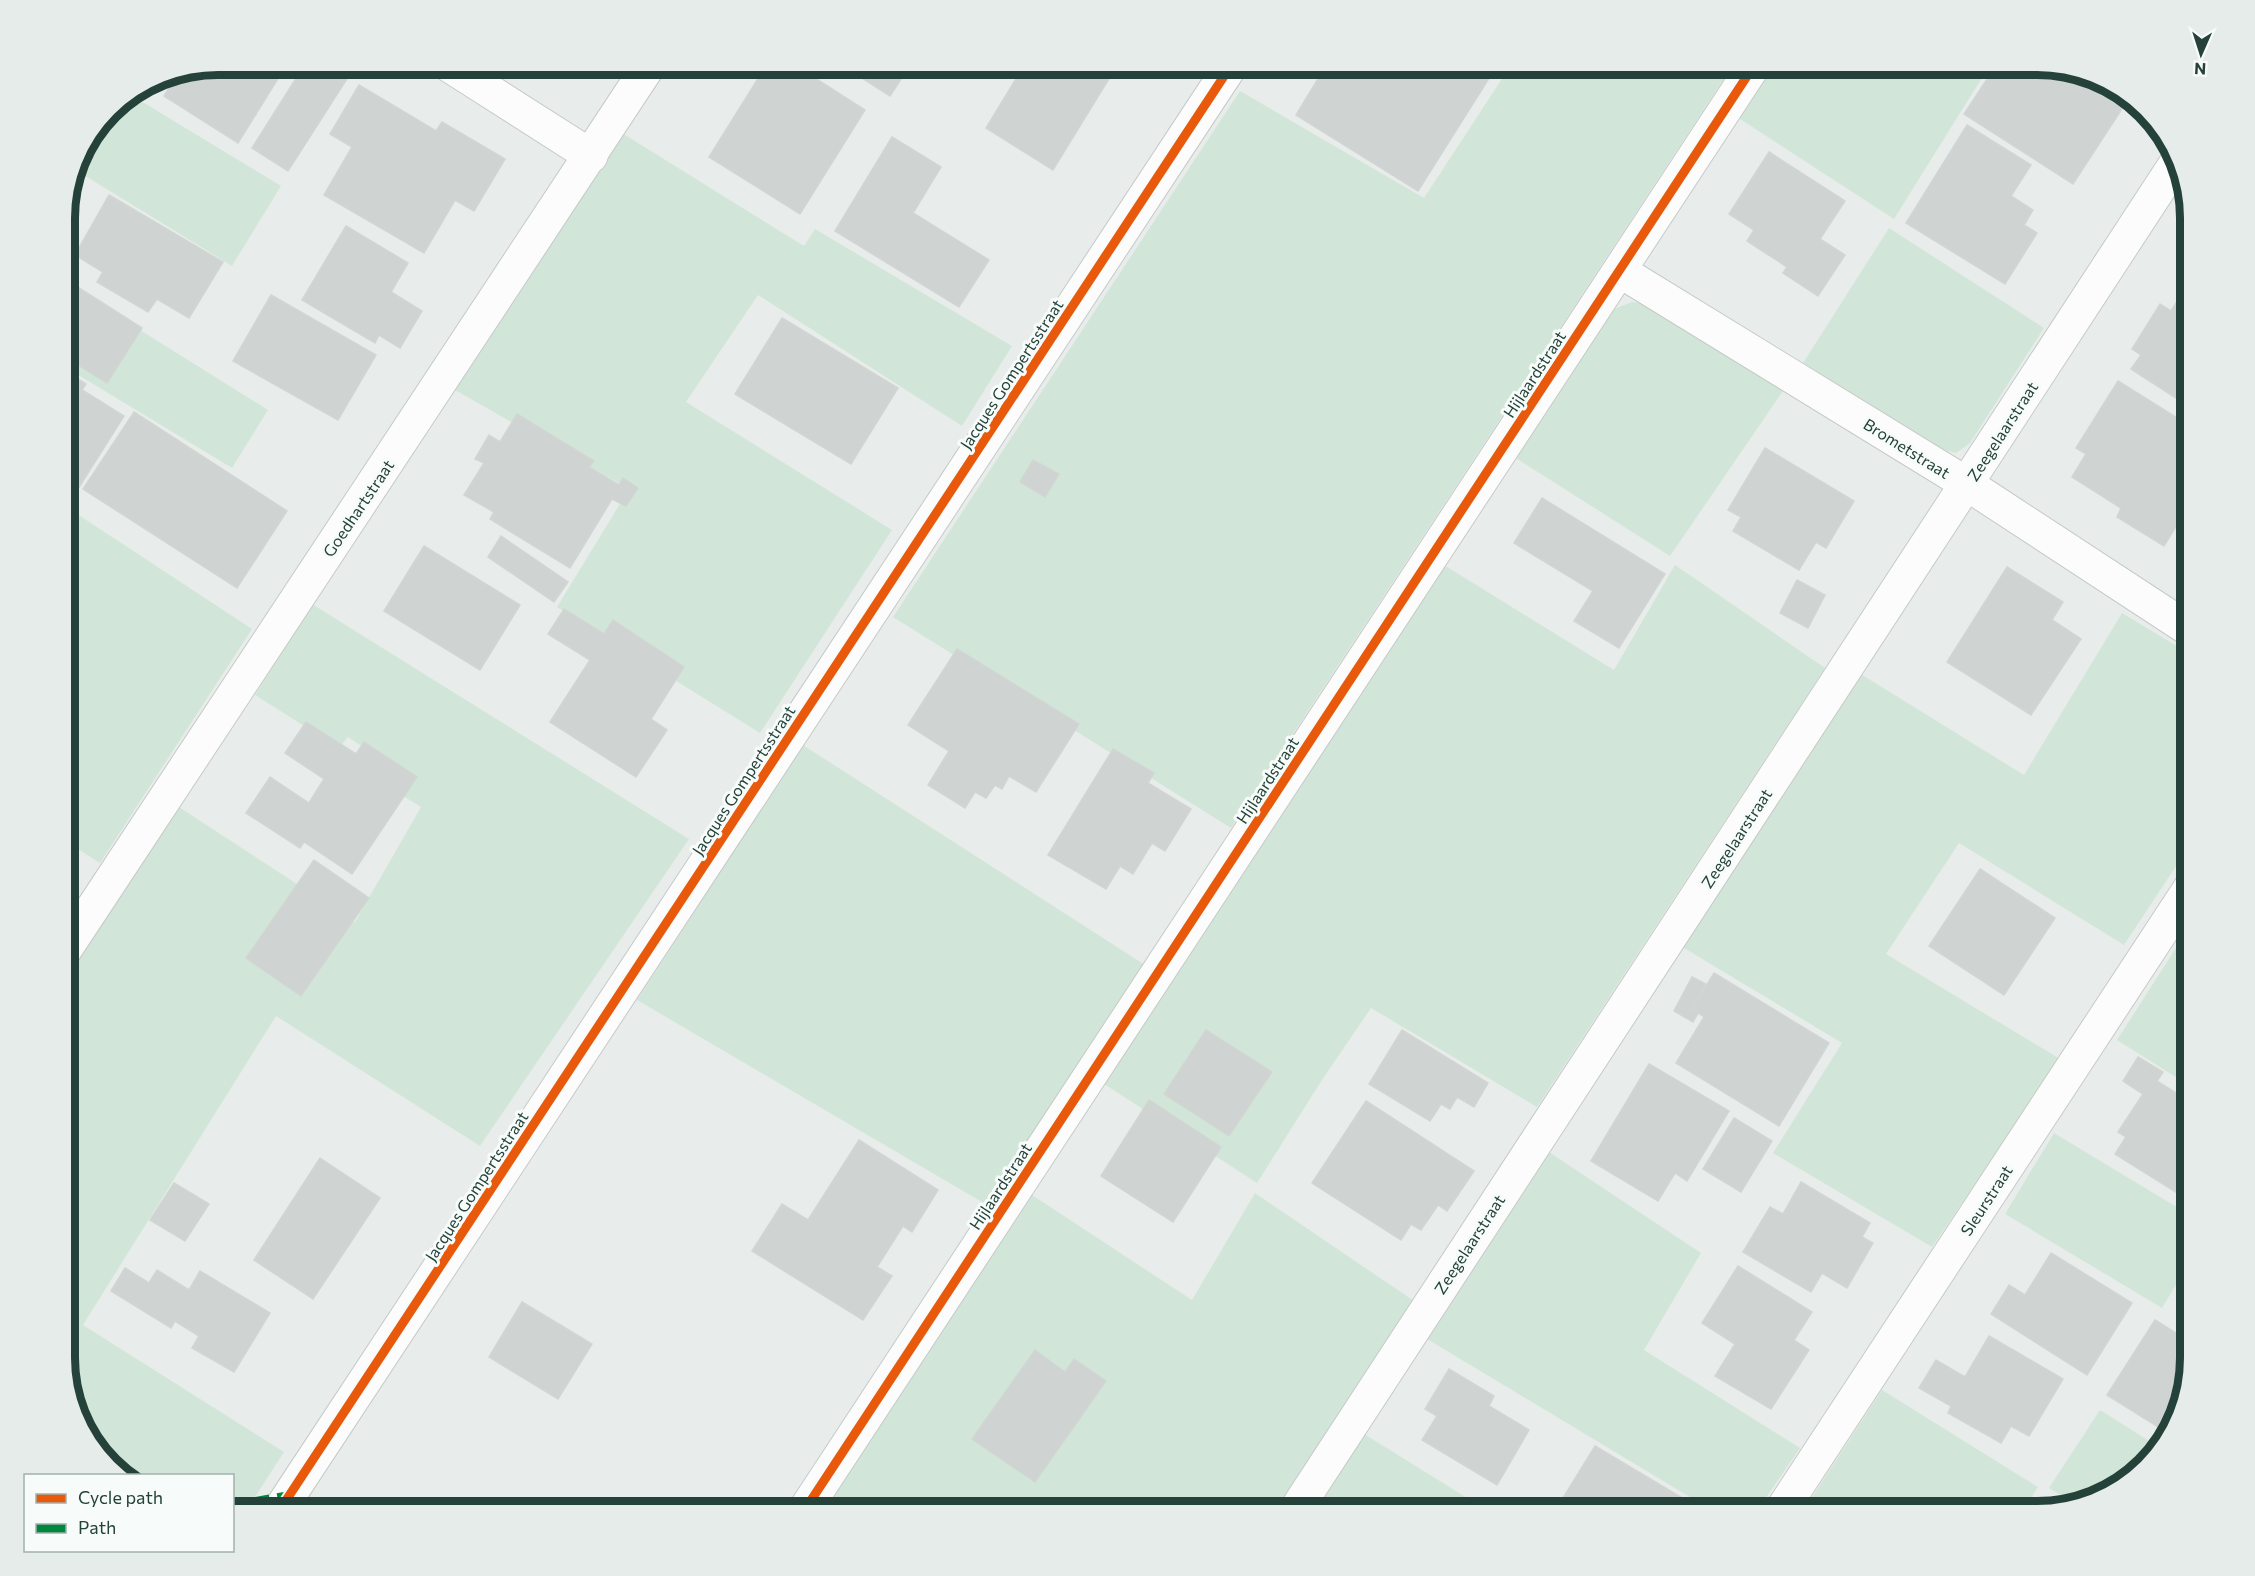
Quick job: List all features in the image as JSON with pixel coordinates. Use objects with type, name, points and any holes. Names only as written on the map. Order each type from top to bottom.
[{"type":"street","points":[[464,75],[591,156]]},
{"type":"street","name":"Goedhartstraat","points":[[75,935],[643,75]]},
{"type":"street","name":"Jacques Gompertsstraat","points":[[286,1501],[1225,75]]},
{"type":"street","name":"Hijlaardstraat","points":[[811,1501],[1748,75]]},
{"type":"street","name":"Zeegelaarstraat","points":[[1301,1501],[2171,170]]},
{"type":"street","name":"Brometstraat","points":[[1620,271],[1967,484],[2180,623]]},
{"type":"street","name":"Sleurstraat","points":[[1788,1501],[2180,903]]},
{"type":"green space","points":[[1504,75],[1726,75],[1231,828],[893,617],[1240,91],[1424,198]]},
{"type":"green space","points":[[1764,75],[1984,75],[1894,219],[1737,117]]},
{"type":"green space","points":[[138,99],[281,186],[232,266],[82,174],[94,146],[104,131]]},
{"type":"green space","points":[[622,133],[804,246],[815,229],[1012,346],[962,426],[758,295],[686,402],[892,530],[760,733],[557,607],[629,489],[455,390]]},
{"type":"green space","points":[[1889,228],[2044,328],[1970,443],[1956,453],[1933,447],[1803,363]]},
{"type":"green space","points":[[75,289],[268,410],[232,468],[75,373]]},
{"type":"green space","points":[[1632,302],[1657,305],[1785,388],[1670,556],[1514,457],[1609,311]]},
{"type":"green space","points":[[75,513],[252,629],[100,863],[75,847]]},
{"type":"green space","points":[[1444,565],[1614,670],[1675,565],[1825,668],[1537,1107],[1371,1008],[1257,1183],[1101,1082]]},
{"type":"green space","points":[[312,604],[689,839],[480,1146],[276,1016],[83,1325],[284,1452],[252,1501],[234,1501],[234,1474],[134,1474],[104,1445],[94,1430],[83,1404],[75,1368],[75,964],[179,807],[355,922],[421,807],[400,794],[408,777],[348,737],[339,748],[255,695]]},
{"type":"green space","points":[[2122,613],[2180,648],[2180,860],[2124,945],[1959,843],[1886,954],[2060,1059],[1932,1247],[1773,1153],[1842,1043],[1679,945],[1859,673],[2024,775]]},
{"type":"green space","points":[[803,745],[1145,965],[987,1205],[637,1000]]},
{"type":"green space","points":[[2180,942],[2180,1080],[2117,1040]]},
{"type":"green space","points":[[2054,1133],[2180,1209],[2180,1278],[2162,1308],[2005,1214]]},
{"type":"green space","points":[[1549,1152],[1701,1253],[1644,1350],[1800,1448],[1764,1501],[1696,1501],[1427,1339]]},
{"type":"green space","points":[[1026,1191],[1192,1300],[1255,1193],[1414,1301],[1283,1501],[826,1501]]},
{"type":"green space","points":[[1882,1390],[2038,1487],[2029,1501],[1810,1501]]},
{"type":"green space","points":[[2100,1410],[2152,1443],[2124,1472],[2092,1490],[2065,1498],[2049,1488]]},
{"type":"green space","points":[[1361,1432],[1472,1501],[1317,1501]]},
{"type":"building","points":[[280,75],[238,143],[164,96],[172,83],[199,76]]},
{"type":"building","points":[[298,75],[349,75],[288,171],[252,148]]},
{"type":"building","points":[[760,75],[810,75],[865,110],[800,214],[709,157]]},
{"type":"building","points":[[857,75],[904,75],[890,96]]},
{"type":"building","points":[[1018,75],[1111,75],[1053,170],[986,128]]},
{"type":"building","points":[[1320,75],[1491,75],[1418,191],[1296,115]]},
{"type":"building","points":[[1990,75],[2056,76],[2092,86],[2125,105],[2073,184],[1964,114]]},
{"type":"building","points":[[359,85],[436,131],[442,122],[505,159],[474,211],[455,200],[424,253],[324,195],[352,147],[330,134]]},
{"type":"building","points":[[1967,125],[2031,165],[2011,196],[2033,210],[2024,225],[2037,233],[2005,284],[1906,223]]},
{"type":"building","points":[[892,137],[941,167],[913,213],[989,260],[959,307],[835,231]]},
{"type":"building","points":[[1769,152],[1845,201],[1820,239],[1845,255],[1818,296],[1783,273],[1787,267],[1747,241],[1754,230],[1729,214]]},
{"type":"building","points":[[109,195],[223,262],[189,318],[157,299],[148,312],[97,282],[103,272],[75,255]]},
{"type":"building","points":[[346,226],[408,263],[391,292],[422,311],[400,348],[379,335],[375,343],[302,300]]},
{"type":"building","points":[[75,285],[142,328],[107,383],[75,363]]},
{"type":"building","points":[[271,295],[376,355],[338,420],[233,361]]},
{"type":"building","points":[[2176,303],[2180,306],[2180,401],[2131,369],[2141,355],[2132,349],[2160,304],[2171,311]]},
{"type":"building","points":[[782,318],[898,388],[851,464],[735,394]]},
{"type":"building","points":[[75,377],[86,384],[82,390],[124,416],[76,492]]},
{"type":"building","points":[[2118,381],[2180,420],[2180,520],[2164,546],[2117,517],[2121,508],[2072,477],[2086,454],[2076,448]]},
{"type":"building","points":[[134,412],[287,511],[237,588],[83,489]]},
{"type":"building","points":[[517,414],[594,461],[589,467],[619,485],[623,478],[638,488],[626,506],[612,499],[570,568],[490,519],[494,512],[464,495],[484,463],[475,459],[489,435],[500,442]]},
{"type":"building","points":[[1765,448],[1854,501],[1826,548],[1816,542],[1799,570],[1733,531],[1741,517],[1728,510]]},
{"type":"building","points":[[1033,460],[1059,474],[1045,497],[1020,482]]},
{"type":"building","points":[[1542,498],[1665,574],[1619,648],[1574,621],[1593,591],[1514,543]]},
{"type":"building","points":[[501,536],[568,582],[554,602],[488,557]]},
{"type":"building","points":[[424,546],[520,605],[480,670],[384,611]]},
{"type":"building","points":[[2007,567],[2063,602],[2052,620],[2081,639],[2031,715],[1947,662]]},
{"type":"building","points":[[1797,580],[1825,595],[1808,628],[1780,613]]},
{"type":"building","points":[[564,609],[604,634],[613,620],[684,667],[651,719],[667,730],[636,777],[550,722],[590,660],[548,634]]},
{"type":"building","points":[[957,649],[1079,724],[1036,792],[1009,776],[1002,789],[995,785],[986,798],[975,792],[965,808],[928,785],[949,751],[908,725]]},
{"type":"building","points":[[306,722],[356,754],[364,742],[417,777],[352,874],[304,842],[300,848],[246,813],[270,777],[309,803],[324,779],[285,753]]},
{"type":"building","points":[[1113,749],[1154,773],[1148,783],[1191,809],[1165,851],[1152,843],[1133,874],[1120,866],[1106,889],[1048,855]]},
{"type":"building","points":[[314,860],[369,898],[301,996],[246,958]]},
{"type":"building","points":[[1980,869],[2055,918],[2004,995],[1929,946]]},
{"type":"building","points":[[1714,973],[1829,1043],[1779,1126],[1676,1063],[1704,1017],[1692,1009]]},
{"type":"building","points":[[1692,977],[1706,984],[1692,1009],[1698,1013],[1693,1022],[1674,1011]]},
{"type":"building","points":[[1206,1030],[1272,1072],[1229,1136],[1164,1094]]},
{"type":"building","points":[[1402,1030],[1488,1083],[1474,1107],[1457,1097],[1450,1109],[1441,1104],[1430,1121],[1369,1084]]},
{"type":"building","points":[[2138,1057],[2163,1072],[2157,1081],[2180,1096],[2180,1195],[2115,1154],[2126,1137],[2118,1132],[2143,1094],[2123,1081]]},
{"type":"building","points":[[1649,1064],[1729,1111],[1687,1181],[1675,1173],[1658,1201],[1591,1161]]},
{"type":"building","points":[[1149,1100],[1221,1147],[1173,1222],[1101,1176]]},
{"type":"building","points":[[1366,1101],[1474,1171],[1447,1211],[1438,1205],[1421,1230],[1411,1224],[1401,1240],[1312,1183]]},
{"type":"building","points":[[1734,1118],[1772,1141],[1741,1192],[1703,1169]]},
{"type":"building","points":[[859,1140],[938,1190],[912,1232],[903,1226],[877,1267],[892,1276],[863,1320],[752,1251],[782,1204],[808,1220]]},
{"type":"building","points":[[320,1158],[380,1198],[313,1299],[254,1260]]},
{"type":"building","points":[[1801,1182],[1870,1223],[1862,1237],[1873,1243],[1847,1288],[1822,1273],[1811,1292],[1743,1252],[1770,1207],[1783,1214]]},
{"type":"building","points":[[174,1183],[209,1204],[185,1241],[150,1220]]},
{"type":"building","points":[[2051,1253],[2132,1303],[2087,1375],[1991,1314],[2009,1285],[2025,1295]]},
{"type":"building","points":[[1738,1266],[1812,1312],[1794,1340],[1809,1350],[1771,1409],[1715,1376],[1735,1344],[1702,1323]]},
{"type":"building","points":[[125,1268],[149,1283],[157,1270],[189,1290],[200,1271],[270,1313],[234,1372],[192,1348],[199,1336],[175,1321],[171,1328],[111,1291]]},
{"type":"building","points":[[522,1302],[592,1344],[558,1399],[489,1357]]},
{"type":"building","points":[[2155,1320],[2180,1336],[2179,1377],[2172,1404],[2161,1429],[2107,1395]]},
{"type":"building","points":[[1989,1336],[2063,1379],[2029,1436],[2011,1426],[2001,1443],[1948,1413],[1951,1406],[1919,1388],[1936,1360],[1965,1377]]},
{"type":"building","points":[[1035,1350],[1065,1372],[1074,1359],[1106,1381],[1035,1482],[972,1439]]},
{"type":"building","points":[[1449,1369],[1494,1396],[1489,1406],[1529,1430],[1497,1485],[1422,1440],[1437,1416],[1425,1409]]},
{"type":"building","points":[[1595,1446],[1687,1501],[1561,1501]]},
{"type":"marked path","points":[[255,1501],[290,1495]]},
{"type":"cycle path","points":[[286,1501],[1225,75]]},
{"type":"cycle path","points":[[811,1501],[1748,75]]}]
